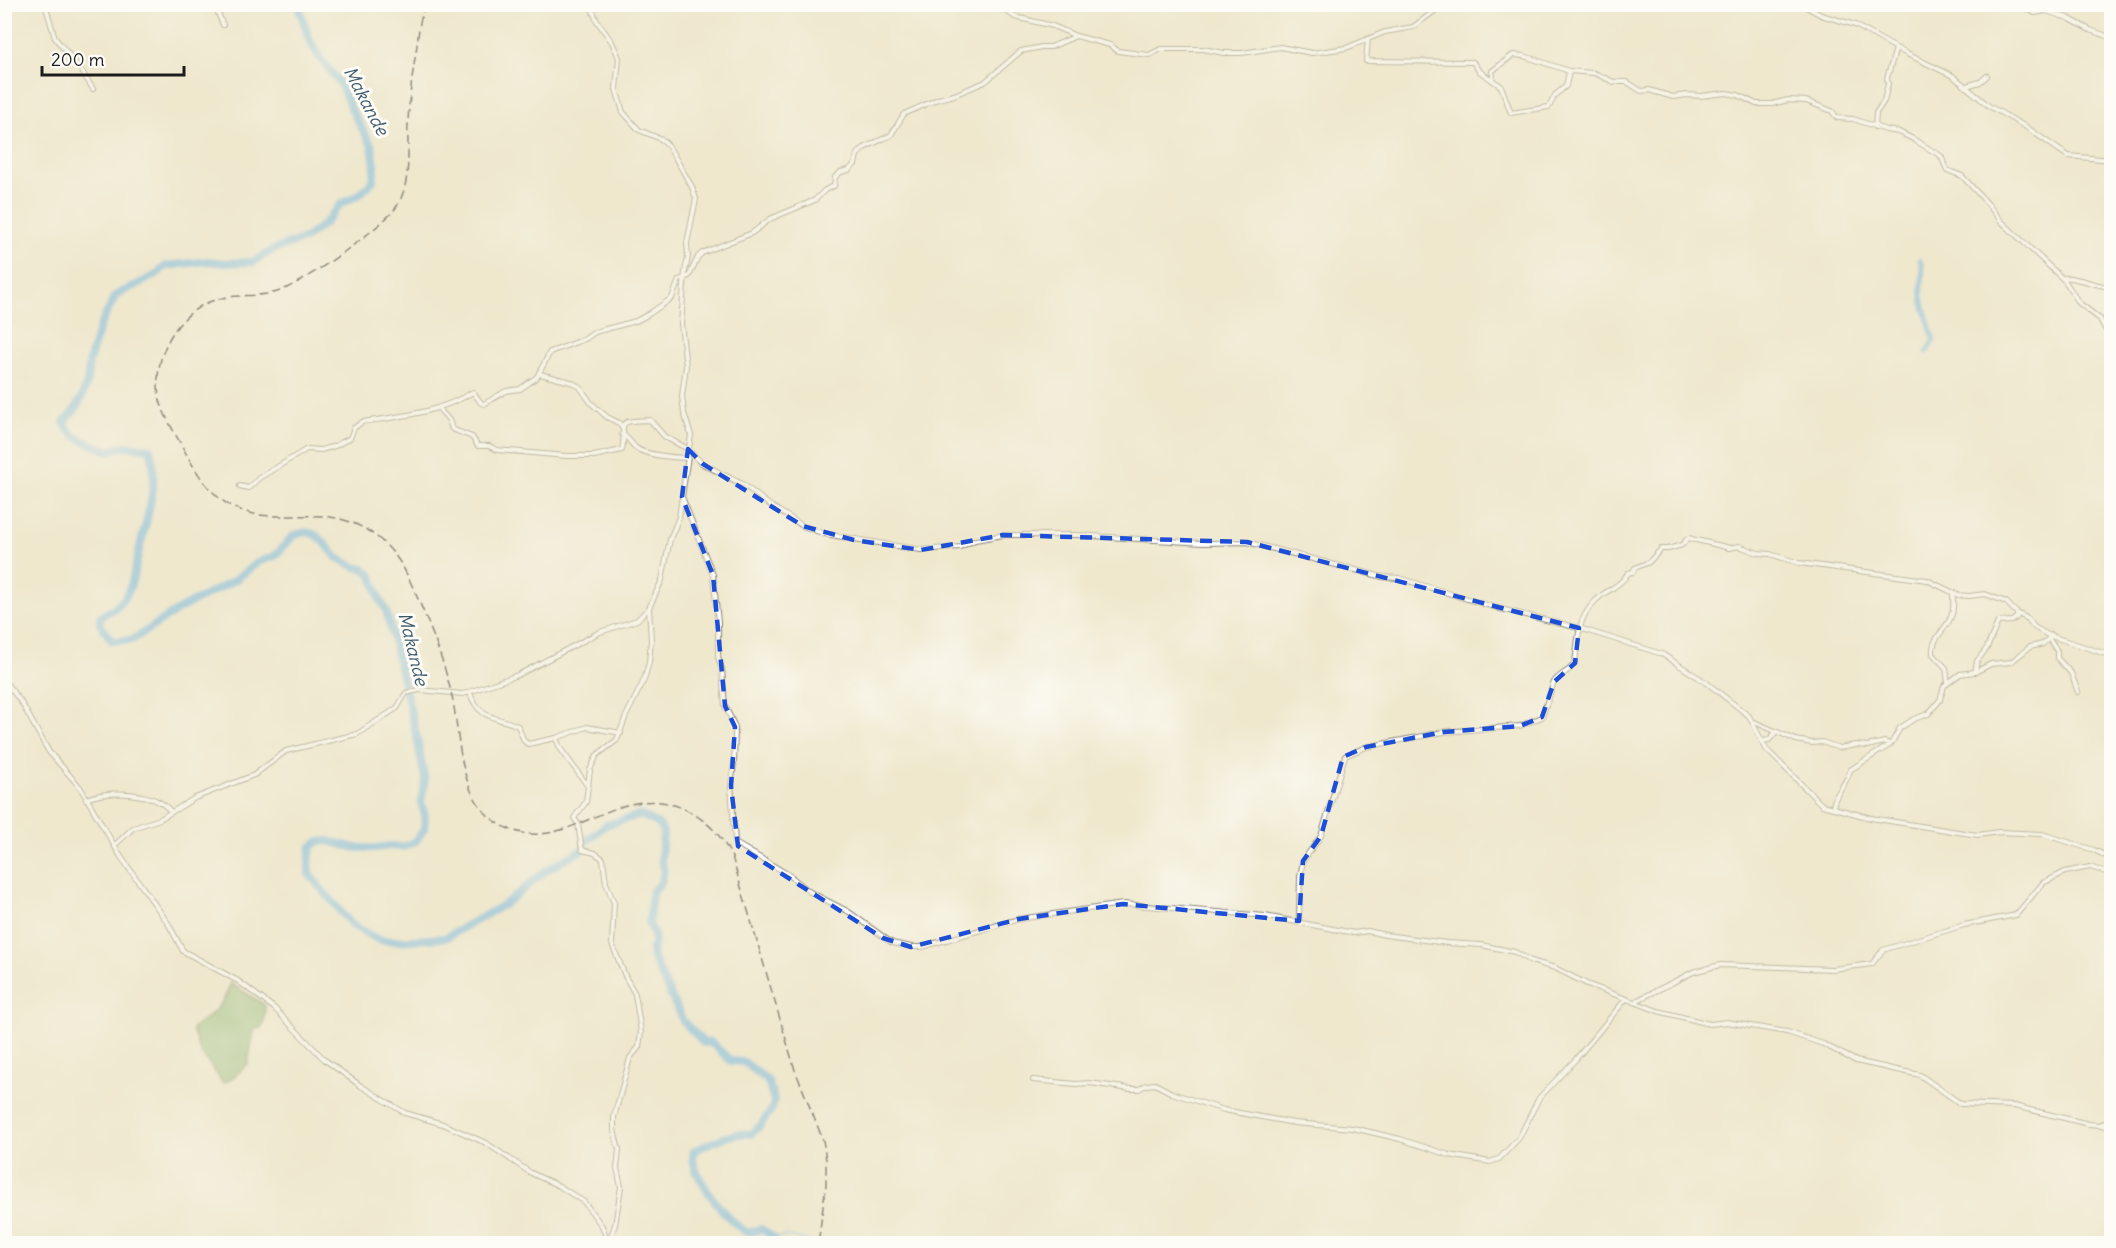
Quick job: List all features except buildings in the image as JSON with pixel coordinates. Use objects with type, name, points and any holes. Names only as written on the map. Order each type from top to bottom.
[{"type":"street","points":[[45,4],[55,38],[79,67],[93,89]]},
{"type":"street","points":[[214,4],[223,25]]},
{"type":"street","points":[[114,846],[130,830],[155,822],[205,794],[255,775],[277,756],[291,749],[357,734],[397,708],[406,693],[419,690],[470,693],[522,673],[600,632],[633,622],[649,608],[662,580],[670,539],[679,517],[691,435],[684,413],[682,396],[686,366],[681,324],[689,253],[687,243],[696,206],[694,192],[672,150],[665,142],[639,130],[623,112],[616,89],[618,58],[612,42],[597,21],[590,4]]},
{"type":"street","points":[[996,4],[1016,17],[1053,26],[1076,36],[1110,45],[1118,51],[1149,56],[1161,49],[1203,49],[1222,53],[1242,53],[1280,47],[1312,53],[1346,48],[1385,32],[1413,27],[1444,4]]},
{"type":"street","points":[[1801,4],[1821,15],[1855,25],[1953,76],[1989,106],[2026,127],[2068,156],[2112,160]]},
{"type":"street","points":[[2015,4],[2035,13],[2046,11],[2068,18],[2090,30],[2112,38]]},
{"type":"street","points":[[240,486],[248,488],[259,478],[281,464],[294,459],[305,450],[329,449],[338,445],[350,438],[354,428],[362,422],[439,409],[473,392],[481,403],[485,404],[506,391],[520,389],[540,374],[550,352],[585,339],[594,332],[636,321],[672,298],[678,282],[690,274],[702,253],[752,233],[770,219],[814,200],[825,190],[833,187],[835,177],[855,164],[857,155],[864,148],[891,135],[904,114],[985,82],[1020,51],[1042,46],[1051,47],[1076,36]]},
{"type":"street","points":[[1368,39],[1366,61],[1473,62],[1479,71],[1501,86],[1511,113],[1549,107],[1555,95],[1566,86],[1569,70]]},
{"type":"street","points":[[1875,127],[1876,113],[1884,101],[1887,78],[1896,48]]},
{"type":"street","points":[[1492,79],[1492,71],[1495,67],[1513,56],[1542,61],[1545,64],[1569,70],[1594,73],[1614,82],[1627,82],[1641,91],[1649,90],[1673,97],[1726,93],[1745,98],[1756,104],[1772,104],[1788,100],[1806,101],[1832,111],[1837,118],[1853,119],[1899,132],[1941,156],[1947,170],[1962,176],[1987,202],[2001,221],[2063,278],[2079,303],[2100,319],[2112,342]]},
{"type":"street","points":[[1965,86],[1980,82],[1987,76]]},
{"type":"street","points":[[2063,278],[2070,277],[2077,281],[2104,286]]},
{"type":"street","points":[[439,409],[449,420],[453,430],[472,437],[478,446],[489,446],[497,450],[566,456],[594,456],[623,449],[622,428],[619,423],[607,417],[591,403],[580,387],[571,382],[540,374]]},
{"type":"street","points":[[622,428],[627,421],[650,420],[665,437],[688,449],[703,464],[744,485],[768,504],[803,526],[854,540],[921,550],[960,547],[975,540],[1002,535],[1077,535],[1203,543],[1248,542],[1383,577],[1399,578],[1497,608],[1579,628],[1662,654],[1707,683],[1749,716],[1766,749],[1822,805],[1871,818],[1958,832],[2042,834],[2094,850],[2112,859]]},
{"type":"street","points":[[622,434],[628,437],[639,450],[669,457],[686,458]]},
{"type":"street","points":[[682,497],[713,576],[718,622],[718,657],[722,670],[725,706],[734,724],[734,763],[731,786],[734,838],[738,846],[789,875],[810,892],[849,912],[883,938],[898,945],[911,947],[935,944],[1019,919],[1124,904],[1265,916],[1354,933],[1368,931],[1447,943],[1481,945],[1515,952],[1531,961],[1555,968],[1625,1000],[1652,1009],[1710,1024],[1727,1022],[1743,1024],[1803,1037],[1823,1044],[1856,1061],[1920,1075],[1961,1104],[2014,1106],[2112,1127]]},
{"type":"street","points":[[1299,921],[1300,878],[1303,861],[1321,836],[1345,756],[1366,747],[1444,732],[1520,726],[1542,717],[1557,677],[1572,668],[1575,663],[1579,628],[1593,601],[1619,584],[1635,568],[1649,562],[1658,551],[1682,545],[1688,538],[1730,548],[1739,546],[1758,554],[1770,554],[1799,563],[1927,580],[1953,594],[1969,596],[1985,594],[2006,602],[2017,613],[2028,619],[2034,627],[2051,637],[2112,656]]},
{"type":"street","points":[[1948,684],[1946,668],[1933,654],[1932,648],[1952,614],[1953,594]]},
{"type":"street","points":[[609,1243],[615,1225],[621,1187],[617,1168],[619,1150],[614,1130],[614,1117],[630,1058],[640,1043],[641,1025],[635,994],[613,947],[614,903],[608,889],[603,859],[600,855],[582,850],[578,824],[574,819],[586,802],[591,768],[597,753],[612,745],[621,733],[626,716],[644,680],[649,662],[651,640],[649,608]]},
{"type":"street","points":[[1975,672],[1977,661],[1987,648],[1998,622],[2012,621],[2017,617],[2017,613]]},
{"type":"street","points":[[1833,808],[1832,804],[1850,774],[1850,770],[1891,744],[1900,728],[1928,714],[1934,708],[1944,686],[1960,674],[1975,672],[1991,664],[2011,662],[2030,647],[2043,644],[2051,637]]},
{"type":"street","points":[[2051,637],[2057,651],[2057,658],[2071,673],[2078,692]]},
{"type":"street","points":[[4,680],[21,702],[49,752],[74,779],[114,846],[168,923],[183,951],[238,981],[274,1008],[325,1060],[371,1093],[405,1113],[443,1124],[486,1143],[531,1173],[584,1202],[599,1220],[609,1243]]},
{"type":"street","points":[[470,693],[474,705],[482,712],[495,719],[518,726],[526,744],[556,738],[587,727],[621,733]]},
{"type":"street","points":[[1752,721],[1796,740],[1822,742],[1839,748],[1885,742],[1891,744]]},
{"type":"street","points":[[1762,741],[1769,740],[1776,732]]},
{"type":"street","points":[[556,738],[560,748],[587,786]]},
{"type":"street","points":[[86,799],[102,793],[128,794],[162,802],[171,812]]},
{"type":"street","points":[[1636,1002],[1693,972],[1720,965],[1833,969],[1872,964],[1883,950],[1964,925],[2016,915],[2043,884],[2065,872],[2090,867],[2112,874]]},
{"type":"street","points":[[1033,1080],[1090,1083],[1130,1089],[1155,1084],[1172,1093],[1224,1110],[1294,1123],[1353,1128],[1400,1139],[1449,1155],[1490,1162],[1499,1160],[1519,1138],[1539,1098],[1576,1059],[1625,1000]]},
{"type":"street","points":[[2099,1125],[2112,1120]]},
{"type":"highlighted area","points":[[688,449],[703,464],[803,526],[854,540],[921,550],[1003,535],[1247,542],[1579,628],[1575,663],[1554,682],[1542,717],[1520,726],[1444,732],[1366,747],[1343,757],[1321,836],[1303,861],[1299,921],[1123,904],[1019,919],[911,947],[883,938],[738,846],[731,786],[735,727],[725,706],[713,575],[682,497]]},
{"type":"green space","points":[[230,983],[265,1005],[264,1023],[261,1028],[254,1029],[248,1064],[223,1083],[199,1050],[192,1029],[221,1004]]},
{"type":"waterway","name":"Makande","points":[[298,4],[309,39],[320,58],[340,83],[352,111],[372,146],[375,165],[373,181],[360,194],[341,204],[324,224],[304,239],[275,249],[253,262],[207,261],[166,266],[154,276],[116,295],[100,326],[89,362],[87,382],[82,397],[64,422],[71,433],[77,437],[109,451],[125,446],[150,449],[153,462],[153,488],[131,583],[121,603],[100,617],[100,624],[112,641],[132,640],[181,608],[235,580],[258,562],[275,556],[294,535],[305,532],[314,534],[323,541],[337,558],[365,569],[372,576],[386,610],[416,733],[425,780],[421,802],[425,816],[424,829],[416,841],[403,847],[356,848],[328,841],[318,842],[311,847],[309,874],[353,926],[379,940],[445,938],[505,904],[547,870],[582,850],[586,841],[606,825],[640,815],[659,824],[663,832],[661,859],[664,870],[661,883],[652,892],[649,924],[655,942],[652,948],[653,958],[683,1021],[704,1043],[710,1042],[731,1061],[744,1062],[768,1081],[774,1101],[772,1109],[751,1134],[729,1136],[694,1151],[693,1160],[696,1171],[711,1196],[730,1219],[747,1232],[761,1229],[773,1237],[774,1244]]},
{"type":"waterway","points":[[1920,260],[1923,269],[1923,302],[1934,339],[1927,352]]},
{"type":"waterway","points":[[773,1237],[788,1236],[819,1244]]},
{"type":"railway","points":[[427,4],[422,14],[411,84],[407,176],[397,206],[360,240],[288,287],[267,294],[220,298],[190,313],[166,344],[159,370],[161,403],[169,423],[197,472],[210,489],[227,503],[239,510],[266,516],[337,518],[363,528],[385,544],[394,554],[415,592],[443,664],[451,692],[460,749],[470,788],[479,804],[491,818],[509,829],[532,834],[555,832],[620,807],[643,802],[667,803],[692,813],[711,828],[726,845],[733,860],[795,1070],[823,1140],[826,1185],[818,1244]]}]
